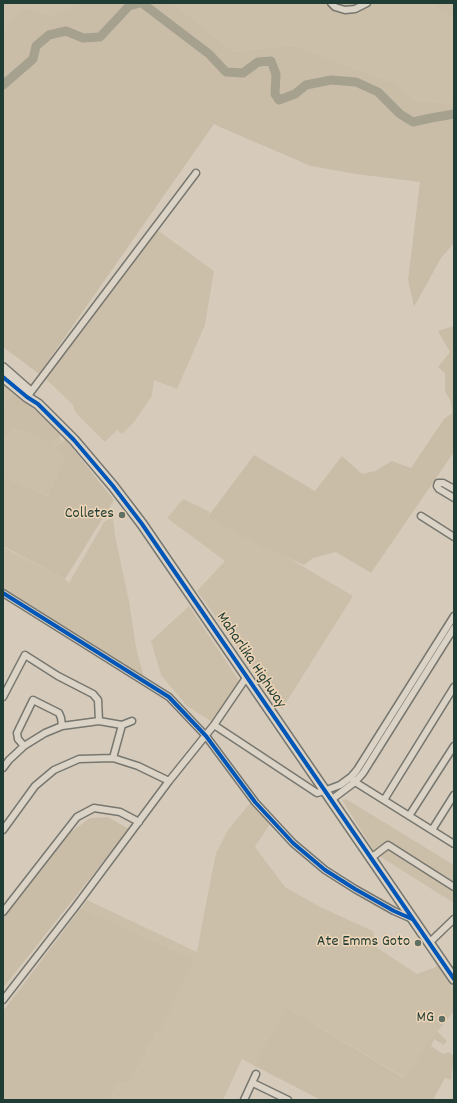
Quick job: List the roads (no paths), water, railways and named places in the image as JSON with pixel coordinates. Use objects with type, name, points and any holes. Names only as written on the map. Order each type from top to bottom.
[{"type":"highway","name":"Maharlika Highway","points":[[3,368],[74,440],[113,486],[142,524],[246,678],[454,979]]},
{"type":"highway","name":"Maharlika Highway","points":[[3,377],[29,395]]},
{"type":"street","points":[[331,3],[345,10],[355,9],[367,3]]},
{"type":"street","points":[[29,395],[196,173]]},
{"type":"street","points":[[454,489],[443,483],[438,483],[437,486],[439,489],[454,498]]},
{"type":"street","points":[[422,516],[454,537]]},
{"type":"street","points":[[3,593],[170,697],[206,736],[255,802],[293,843],[325,870],[355,889],[394,911],[412,918]]},
{"type":"street","points":[[214,725],[317,793],[353,780],[454,616]]},
{"type":"street","points":[[331,800],[363,773],[454,628]]},
{"type":"street","points":[[3,697],[25,655],[58,676],[93,694],[98,700],[99,721]]},
{"type":"street","points":[[3,1000],[76,906],[169,781],[206,736],[246,678]]},
{"type":"street","points":[[384,800],[454,687]]},
{"type":"street","points":[[24,746],[18,739],[17,733],[33,700],[59,713],[62,726]]},
{"type":"street","points":[[3,768],[24,746],[62,726],[99,721],[122,725],[132,721]]},
{"type":"street","points":[[113,758],[122,725]]},
{"type":"street","points":[[410,816],[454,746]]},
{"type":"street","points":[[3,830],[35,786],[54,770],[79,759],[113,758],[138,766],[169,781]]},
{"type":"street","points":[[353,780],[454,844]]},
{"type":"street","points":[[432,830],[454,795]]},
{"type":"street","points":[[3,912],[77,817],[94,808],[120,812],[139,822]]},
{"type":"street","points":[[371,858],[388,845],[454,887]]},
{"type":"street","points":[[429,943],[454,919]]},
{"type":"street","points":[[244,1100],[256,1074]]},
{"type":"street","points":[[253,1083],[283,1099]]},
{"type":"waterway","points":[[3,85],[33,59],[36,46],[49,35],[66,31],[83,38],[100,37],[129,6],[140,3]]},
{"type":"waterway","points":[[142,3],[209,54],[226,72],[243,73],[258,62],[271,61],[276,74],[275,94],[279,100],[295,94],[306,85],[331,80],[356,82],[378,92],[400,114],[413,122],[454,114]]},
{"type":"place","name":"Colletes","points":[[122,515]]},
{"type":"place","name":"Ate Emms Goto","points":[[418,943]]},
{"type":"place","name":"MG","points":[[442,1019]]}]
